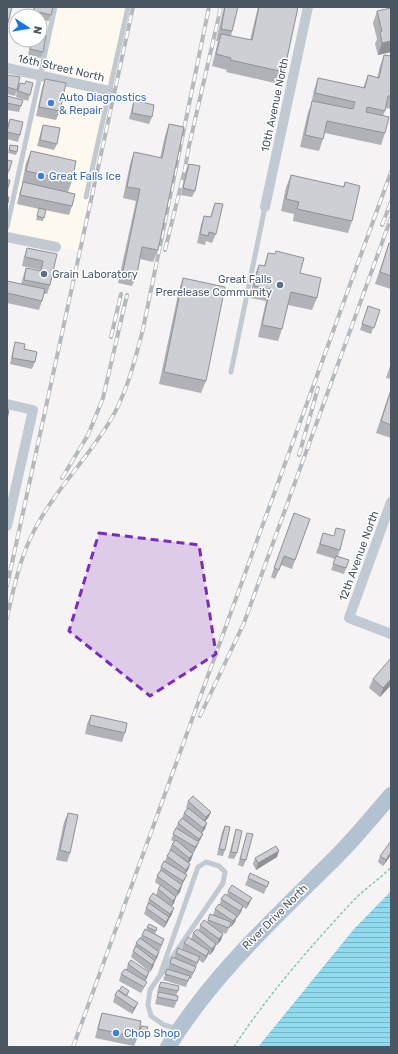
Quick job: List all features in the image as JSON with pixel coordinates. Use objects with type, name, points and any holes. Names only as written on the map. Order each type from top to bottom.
[{"type":"main road","name":"River Drive North","points":[[168,1047],[179,1029],[225,969],[254,937],[338,856],[391,796]]},
{"type":"street","name":"10th Avenue North","points":[[265,207],[308,7]]},
{"type":"street","name":"16th Street North","points":[[7,68],[109,91]]},
{"type":"street","points":[[7,237],[56,247]]},
{"type":"street","points":[[7,404],[33,410],[7,526]]},
{"type":"street","name":"12th Avenue North","points":[[391,502],[349,618],[391,634]]},
{"type":"lane","points":[[7,227],[55,7]]},
{"type":"lane","points":[[86,197],[128,7]]},
{"type":"lane","points":[[231,372],[265,207]]},
{"type":"lane","points":[[160,975],[198,867],[206,862],[219,866],[225,872],[223,883],[150,990],[148,1005],[151,1016],[164,1025],[179,1029]]},
{"type":"path","points":[[234,1047],[246,1028],[307,953],[354,900],[391,866]]},
{"type":"highlighted area","points":[[99,533],[199,545],[216,654],[150,696],[69,631]]},
{"type":"shaded area","points":[[55,7],[133,7],[80,252],[7,237],[7,227],[46,48],[48,48],[48,39]]},
{"type":"water","points":[[391,891],[391,1047],[258,1047],[354,929]]},
{"type":"building","points":[[7,7],[12,7],[8,8],[7,23]]},
{"type":"building","points":[[53,7],[51,15],[48,14],[48,8],[34,8]]},
{"type":"building","points":[[225,7],[238,7],[232,31],[221,29]]},
{"type":"building","points":[[259,7],[298,7],[284,72],[230,60],[231,58],[216,54],[221,34],[252,40]]},
{"type":"building","points":[[391,8],[391,41],[382,43],[380,32],[382,31],[377,11]]},
{"type":"building","points":[[30,48],[44,48],[43,52]]},
{"type":"building","points":[[384,55],[391,56],[391,96],[388,96],[385,111],[367,107],[366,112],[389,117],[385,133],[327,121],[323,139],[305,135],[312,101],[353,109],[355,102],[315,93],[318,78],[365,88],[368,75],[379,78]]},
{"type":"building","points":[[7,75],[20,77],[17,90],[7,87]]},
{"type":"building","points":[[45,79],[66,83],[60,111],[39,107]]},
{"type":"building","points":[[26,81],[33,83],[30,95],[18,91],[20,83],[25,84]]},
{"type":"building","points":[[7,96],[23,100],[21,106],[7,103]]},
{"type":"building","points":[[134,100],[154,105],[152,117],[132,113]]},
{"type":"building","points":[[10,119],[23,122],[20,135],[7,132]]},
{"type":"building","points":[[169,124],[184,127],[158,250],[142,247],[137,274],[123,271],[140,189],[127,187],[134,152],[162,158]]},
{"type":"building","points":[[43,125],[60,128],[57,144],[40,140]]},
{"type":"building","points":[[10,145],[18,146],[17,152],[9,150]]},
{"type":"building","points":[[31,151],[76,161],[72,181],[26,171]]},
{"type":"building","points":[[7,160],[12,161],[9,171],[7,171]]},
{"type":"building","points":[[189,164],[200,166],[195,191],[183,188]]},
{"type":"building","points":[[291,175],[344,187],[345,182],[360,186],[352,221],[297,209],[299,202],[286,199]]},
{"type":"building","points":[[7,180],[10,180],[7,191]]},
{"type":"building","points":[[23,182],[75,194],[72,206],[20,195]]},
{"type":"building","points":[[215,203],[223,204],[216,234],[209,232],[208,236],[200,234],[204,216],[211,217]]},
{"type":"building","points":[[39,208],[46,210],[44,218],[37,216]]},
{"type":"building","points":[[389,243],[391,244],[391,276],[380,272]]},
{"type":"building","points":[[27,248],[57,254],[50,285],[24,280],[26,268],[41,271],[43,261],[25,257]]},
{"type":"building","points":[[276,251],[304,258],[300,273],[321,278],[317,298],[291,292],[282,329],[262,325],[270,289],[254,286],[259,265],[265,266],[268,253],[275,254]]},
{"type":"building","points":[[183,278],[225,287],[206,381],[164,372]]},
{"type":"building","points":[[7,281],[45,289],[42,301],[7,293]]},
{"type":"building","points":[[368,306],[380,310],[374,328],[362,324]]},
{"type":"building","points":[[15,342],[25,344],[24,349],[37,352],[35,362],[12,358]]},
{"type":"building","points":[[391,390],[391,425],[381,421]]},
{"type":"building","points":[[7,409],[9,410],[7,420]]},
{"type":"building","points":[[294,513],[310,519],[295,560],[284,556],[279,570],[274,568]]},
{"type":"building","points":[[336,528],[345,530],[340,550],[320,544],[323,533],[334,536]]},
{"type":"building","points":[[336,556],[349,560],[346,568],[333,564]]},
{"type":"building","points":[[391,658],[391,679],[383,688],[373,679]]},
{"type":"building","points":[[91,715],[127,723],[125,733],[89,725]]},
{"type":"building","points":[[193,796],[211,812],[206,817],[188,801]]},
{"type":"building","points":[[188,808],[207,823],[203,828],[184,813]]},
{"type":"building","points":[[68,813],[78,815],[70,853],[60,850]]},
{"type":"building","points":[[182,818],[203,834],[199,839],[178,823]]},
{"type":"building","points":[[225,826],[230,827],[225,850],[219,849]]},
{"type":"building","points":[[176,828],[199,842],[195,847],[173,834]]},
{"type":"building","points":[[236,829],[242,831],[237,853],[231,852]]},
{"type":"building","points":[[247,833],[253,834],[246,860],[240,859]]},
{"type":"building","points":[[176,840],[193,854],[189,858],[172,844]]},
{"type":"building","points":[[391,841],[391,852],[386,860],[380,856]]},
{"type":"building","points":[[276,846],[279,851],[258,863],[255,858]]},
{"type":"building","points":[[171,850],[190,864],[186,870],[167,856]]},
{"type":"building","points":[[164,861],[187,875],[183,881],[161,867]]},
{"type":"building","points":[[161,870],[182,885],[178,891],[157,876]]},
{"type":"building","points":[[250,873],[269,882],[267,887],[248,878]]},
{"type":"building","points":[[161,885],[176,897],[173,901],[158,889]]},
{"type":"building","points":[[232,885],[252,898],[248,903],[228,891]]},
{"type":"building","points":[[153,893],[174,908],[170,914],[149,899]]},
{"type":"building","points":[[225,894],[243,906],[240,911],[221,899]]},
{"type":"building","points":[[149,903],[169,917],[166,922],[146,908]]},
{"type":"building","points":[[219,904],[237,916],[233,921],[215,909]]},
{"type":"building","points":[[210,914],[231,922],[229,928],[208,920]]},
{"type":"building","points":[[204,920],[223,934],[219,939],[200,925]]},
{"type":"building","points":[[149,924],[157,928],[156,931],[147,927]]},
{"type":"building","points":[[145,929],[164,939],[161,945],[142,935]]},
{"type":"building","points":[[197,929],[216,944],[212,949],[193,933]]},
{"type":"building","points":[[188,937],[209,951],[206,956],[184,943]]},
{"type":"building","points":[[140,938],[159,952],[156,957],[136,943]]},
{"type":"building","points":[[136,946],[155,961],[152,965],[133,951]]},
{"type":"building","points":[[178,948],[200,957],[197,963],[176,953]]},
{"type":"building","points":[[172,957],[196,967],[193,973],[170,963]]},
{"type":"building","points":[[131,960],[149,972],[146,977],[128,964]]},
{"type":"building","points":[[125,969],[147,982],[144,987],[121,974]]},
{"type":"building","points":[[167,969],[190,976],[188,981],[165,974]]},
{"type":"building","points":[[161,982],[179,986],[178,991],[159,987]]},
{"type":"building","points":[[122,986],[129,991],[126,996],[119,991]]},
{"type":"building","points":[[118,990],[138,1003],[134,1008],[115,995]]},
{"type":"building","points":[[159,992],[178,996],[177,1001],[157,997]]},
{"type":"building","points":[[102,1013],[141,1021],[138,1037],[98,1029]]},
{"type":"building","points":[[141,1026],[148,1027],[146,1034],[140,1033]]},
{"type":"railway","points":[[7,586],[133,7]]},
{"type":"railway","points":[[7,618],[20,566],[39,521],[58,492],[101,436],[116,410],[130,376],[143,329],[209,7]]},
{"type":"railway","points":[[165,250],[185,169],[221,7]]},
{"type":"railway","points":[[73,1047],[391,172]]},
{"type":"railway","points":[[382,225],[391,202]]},
{"type":"railway","points":[[200,716],[244,623],[391,218]]},
{"type":"railway","points":[[111,337],[121,294]]},
{"type":"railway","points":[[62,478],[88,435],[103,398],[127,295]]},
{"type":"railway","points":[[299,455],[318,388]]},
{"type":"place","name":"Auto Diagnostics & Repair","points":[[51,103]]},
{"type":"place","name":"Great Falls Ice","points":[[41,176]]},
{"type":"place","name":"Grain Laboratory","points":[[44,274]]},
{"type":"place","name":"Great Falls Prerelease Community","points":[[280,285]]},
{"type":"place","name":"Chop Shop","points":[[116,1033]]}]
